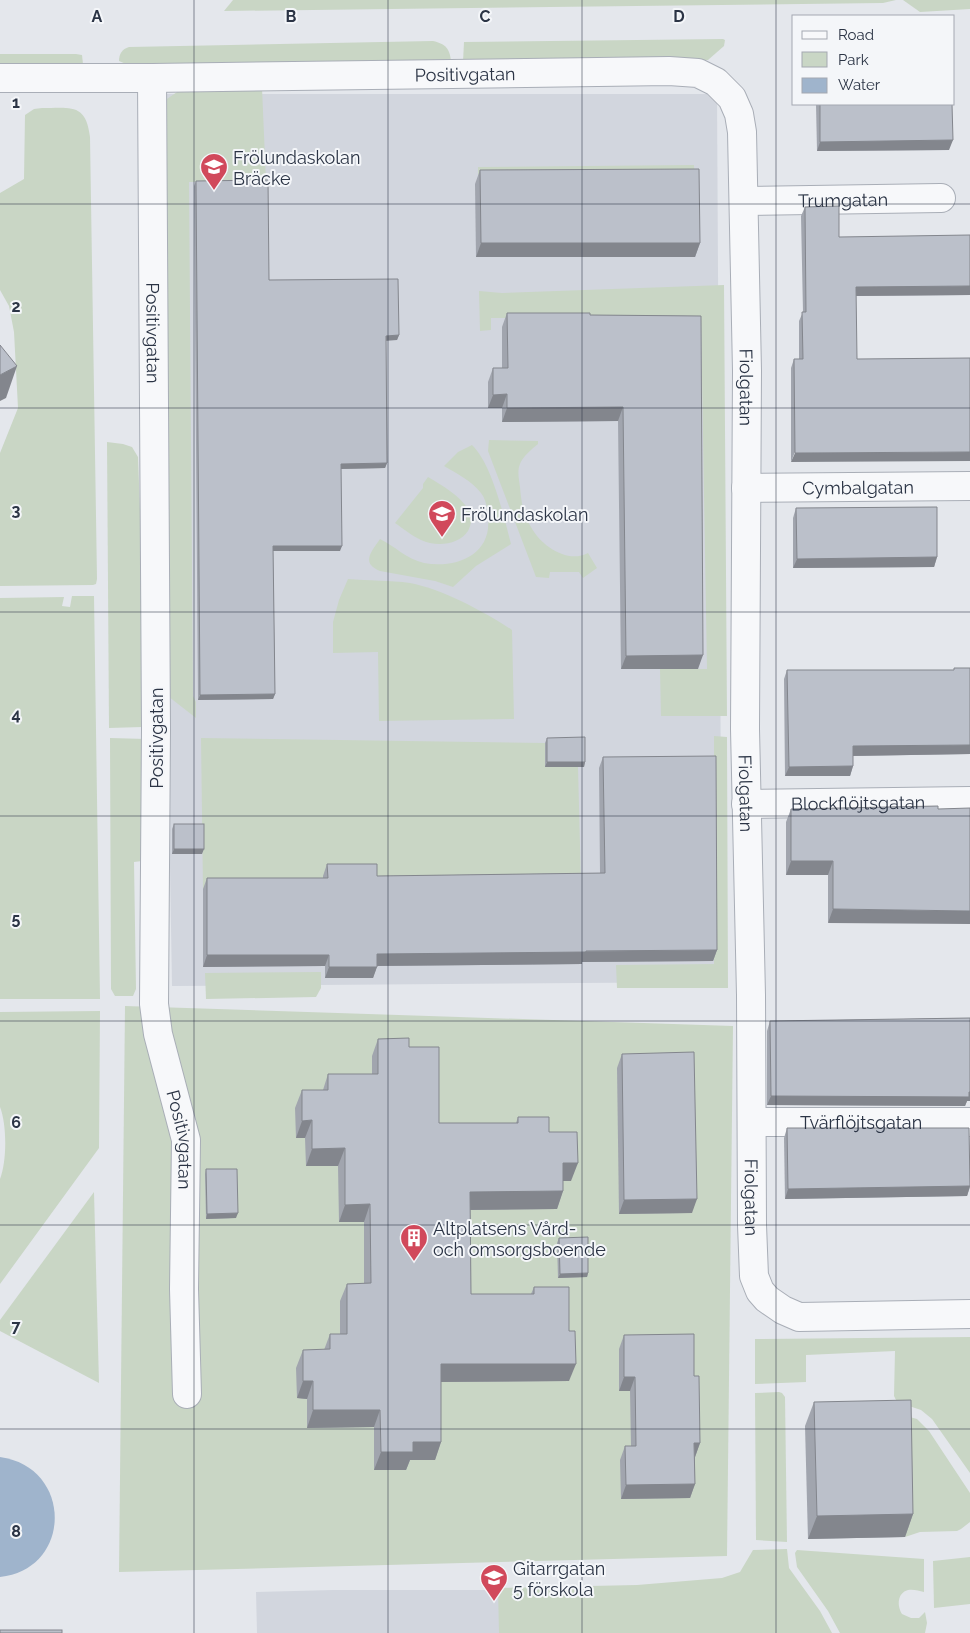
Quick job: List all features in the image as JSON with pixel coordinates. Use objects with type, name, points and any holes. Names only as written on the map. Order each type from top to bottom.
[{"type":"street","name":"Positivgatan","points":[[0,78],[152,78],[668,71],[698,73],[716,82]]},
{"type":"street","name":"Positivgatan","points":[[152,78],[156,719],[154,1004],[158,1034],[186,1140],[184,1289],[187,1394]]},
{"type":"street","name":"Fiolgatan","points":[[716,82],[732,98],[739,114],[742,132],[747,371],[746,804],[752,996],[754,1276],[760,1291],[768,1299],[782,1310],[799,1317],[970,1314]]},
{"type":"street","name":"Trumgatan","points":[[744,201],[941,198]]},
{"type":"street","name":"Cymbalgatan","points":[[746,488],[970,486]]},
{"type":"street","name":"Blockflöjtsgatan","points":[[746,804],[970,801]]},
{"type":"street","name":"Tvärflöjtsgatan","points":[[752,1122],[970,1122]]},
{"type":"shaded area","name":"Frölundaskolan","points":[[157,94],[717,94],[722,982],[172,986]]},
{"type":"shaded area","name":"Gitarrgatan 5 förskola","points":[[537,1590],[756,1633],[257,1633],[256,1592]]},
{"type":"green space","points":[[233,0],[896,0],[883,3],[224,11]]},
{"type":"green space","points":[[903,0],[970,0],[970,9],[920,12]]},
{"type":"green space","points":[[725,40],[724,46],[708,60],[463,62],[464,42]]},
{"type":"green space","points":[[433,41],[447,48],[451,62],[126,64],[119,61],[121,52],[129,47]]},
{"type":"green space","points":[[0,54],[76,54],[82,55],[83,64],[0,66]]},
{"type":"green space","points":[[262,88],[266,181],[189,182],[193,696],[196,702],[196,718],[164,693],[161,103],[180,90]]},
{"type":"green space","points":[[69,108],[81,113],[88,126],[90,137],[97,579],[96,584],[93,585],[0,586],[0,453],[18,408],[14,332],[9,306],[0,290],[0,193],[24,179],[25,115],[34,109]]},
{"type":"green space","points":[[694,165],[695,179],[478,179],[478,167]]},
{"type":"green space","points":[[724,285],[727,716],[661,716],[660,669],[707,669],[701,318],[491,318],[491,330],[480,331],[479,291],[502,293]]},
{"type":"green space","points":[[489,440],[538,441],[538,444],[523,458],[519,469],[522,502],[528,522],[541,541],[548,546],[564,555],[580,556],[588,553],[597,568],[583,578],[579,572],[550,572],[549,578],[536,577],[488,451]]},
{"type":"green space","points":[[107,442],[132,447],[138,457],[148,718],[142,727],[109,728]]},
{"type":"green space","points":[[472,445],[486,465],[501,506],[511,544],[476,566],[453,587],[435,581],[380,571],[374,568],[369,561],[370,556],[380,539],[412,559],[424,563],[448,564],[469,557],[478,550],[488,531],[488,512],[484,498],[473,485],[444,466],[458,452]]},
{"type":"green space","points":[[428,477],[457,496],[471,514],[471,524],[468,531],[464,536],[453,542],[433,544],[421,540],[395,523],[423,488],[423,484]]},
{"type":"green space","points":[[348,579],[410,583],[436,590],[463,602],[512,630],[514,719],[379,721],[378,652],[333,653],[333,622],[339,600]]},
{"type":"green space","points":[[72,596],[94,596],[100,999],[0,999],[0,598],[64,597],[62,606],[70,607]]},
{"type":"green space","points":[[714,736],[727,737],[728,988],[617,988],[616,965],[714,964]]},
{"type":"green space","points":[[110,738],[146,739],[142,861],[134,862],[136,989],[133,996],[115,996],[111,989]]},
{"type":"green space","points":[[201,738],[545,743],[578,767],[581,885],[203,889]]},
{"type":"green space","points":[[321,972],[321,988],[316,997],[206,999],[205,973]]},
{"type":"green space","points":[[125,1006],[733,1026],[727,1556],[119,1572]]},
{"type":"green space","points":[[100,1011],[99,1148],[0,1284],[0,1179],[4,1163],[5,1143],[4,1123],[0,1107],[0,1012]]},
{"type":"green space","points":[[94,1192],[99,1383],[0,1331],[0,1320]]},
{"type":"green space","points":[[970,1337],[970,1473],[932,1419],[921,1410],[897,1402],[894,1396],[895,1351],[806,1355],[806,1382],[755,1384],[755,1339]]},
{"type":"green space","points":[[779,1392],[785,1397],[787,1542],[756,1540],[755,1393]]},
{"type":"green space","points":[[906,1416],[917,1419],[929,1431],[970,1493],[970,1522],[957,1531],[920,1532],[905,1537],[902,1423]]},
{"type":"green space","points":[[787,1549],[789,1568],[820,1611],[832,1633],[499,1633],[498,1588],[637,1585],[722,1578],[740,1572],[753,1550]]},
{"type":"green space","points":[[797,1550],[924,1559],[924,1592],[908,1590],[904,1592],[899,1600],[899,1607],[902,1614],[911,1618],[919,1618],[925,1612],[927,1623],[925,1633],[840,1633],[828,1611],[797,1567],[795,1553]]},
{"type":"green space","points":[[970,1557],[970,1604],[934,1608],[933,1561]]},
{"type":"water","points":[[0,1457],[24,1465],[41,1479],[51,1497],[55,1518],[51,1538],[41,1556],[24,1570],[0,1577]]},
{"type":"building","points":[[820,105],[952,105],[953,140],[820,142]]},
{"type":"building","points":[[699,169],[700,243],[481,243],[480,170]]},
{"type":"building","points":[[268,180],[269,280],[398,279],[399,335],[386,336],[387,463],[341,464],[342,546],[273,546],[275,694],[200,695],[196,181]]},
{"type":"building","points":[[839,206],[839,237],[970,235],[970,286],[856,287],[857,359],[970,358],[970,452],[795,453],[794,359],[803,359],[802,312],[806,312],[805,207]]},
{"type":"building","points":[[507,313],[701,316],[703,655],[626,656],[623,407],[507,408],[507,394],[493,395],[493,368],[508,368]]},
{"type":"building","points":[[0,345],[17,366],[0,375]]},
{"type":"building","points":[[937,507],[937,557],[797,559],[796,508]]},
{"type":"building","points":[[954,668],[970,668],[970,745],[853,746],[853,766],[789,767],[787,670],[954,670]]},
{"type":"building","points":[[585,737],[585,762],[547,762],[547,738]]},
{"type":"building","points":[[716,756],[717,950],[377,954],[377,967],[329,967],[329,955],[207,955],[207,878],[328,878],[327,864],[377,864],[377,876],[605,873],[603,757]]},
{"type":"building","points":[[938,806],[938,809],[970,808],[970,911],[833,909],[833,861],[791,861],[791,809]]},
{"type":"building","points":[[174,824],[204,824],[204,849],[174,849]]},
{"type":"building","points":[[970,1018],[969,1097],[771,1096],[770,1021]]},
{"type":"building","name":"Altplatsens Vård- och omsorgsboende","points":[[409,1038],[409,1047],[439,1047],[439,1123],[518,1123],[518,1117],[549,1117],[549,1132],[577,1132],[578,1163],[563,1163],[563,1191],[470,1192],[471,1294],[534,1294],[534,1287],[569,1287],[569,1331],[575,1331],[576,1364],[441,1364],[441,1442],[413,1442],[413,1452],[381,1452],[380,1410],[313,1410],[313,1381],[303,1381],[303,1350],[330,1349],[330,1334],[347,1334],[347,1284],[371,1283],[370,1204],[345,1205],[345,1148],[312,1149],[312,1120],[302,1121],[302,1090],[328,1090],[328,1074],[378,1074],[378,1039]]},
{"type":"building","points":[[694,1052],[697,1199],[624,1200],[622,1054]]},
{"type":"building","points":[[787,1128],[969,1128],[970,1186],[788,1189]]},
{"type":"building","points":[[206,1169],[237,1169],[238,1213],[207,1214]]},
{"type":"building","points":[[588,1237],[588,1273],[560,1274],[559,1238]]},
{"type":"building","points":[[694,1334],[694,1376],[699,1376],[700,1443],[694,1443],[695,1484],[626,1485],[625,1446],[636,1446],[635,1377],[624,1377],[624,1335]]},
{"type":"building","points":[[911,1400],[913,1514],[817,1516],[814,1402]]},
{"type":"building","points":[[0,1630],[62,1630],[62,1633],[0,1633]]},
{"type":"place","name":"Frölundaskolan Bräcke","points":[[214,191]]},
{"type":"place","name":"Frölundaskolan","points":[[442,538]]},
{"type":"place","name":"Altplatsens Vård- och omsorgsboende","points":[[414,1262]]},
{"type":"place","name":"Gitarrgatan 5 förskola","points":[[494,1602]]}]
